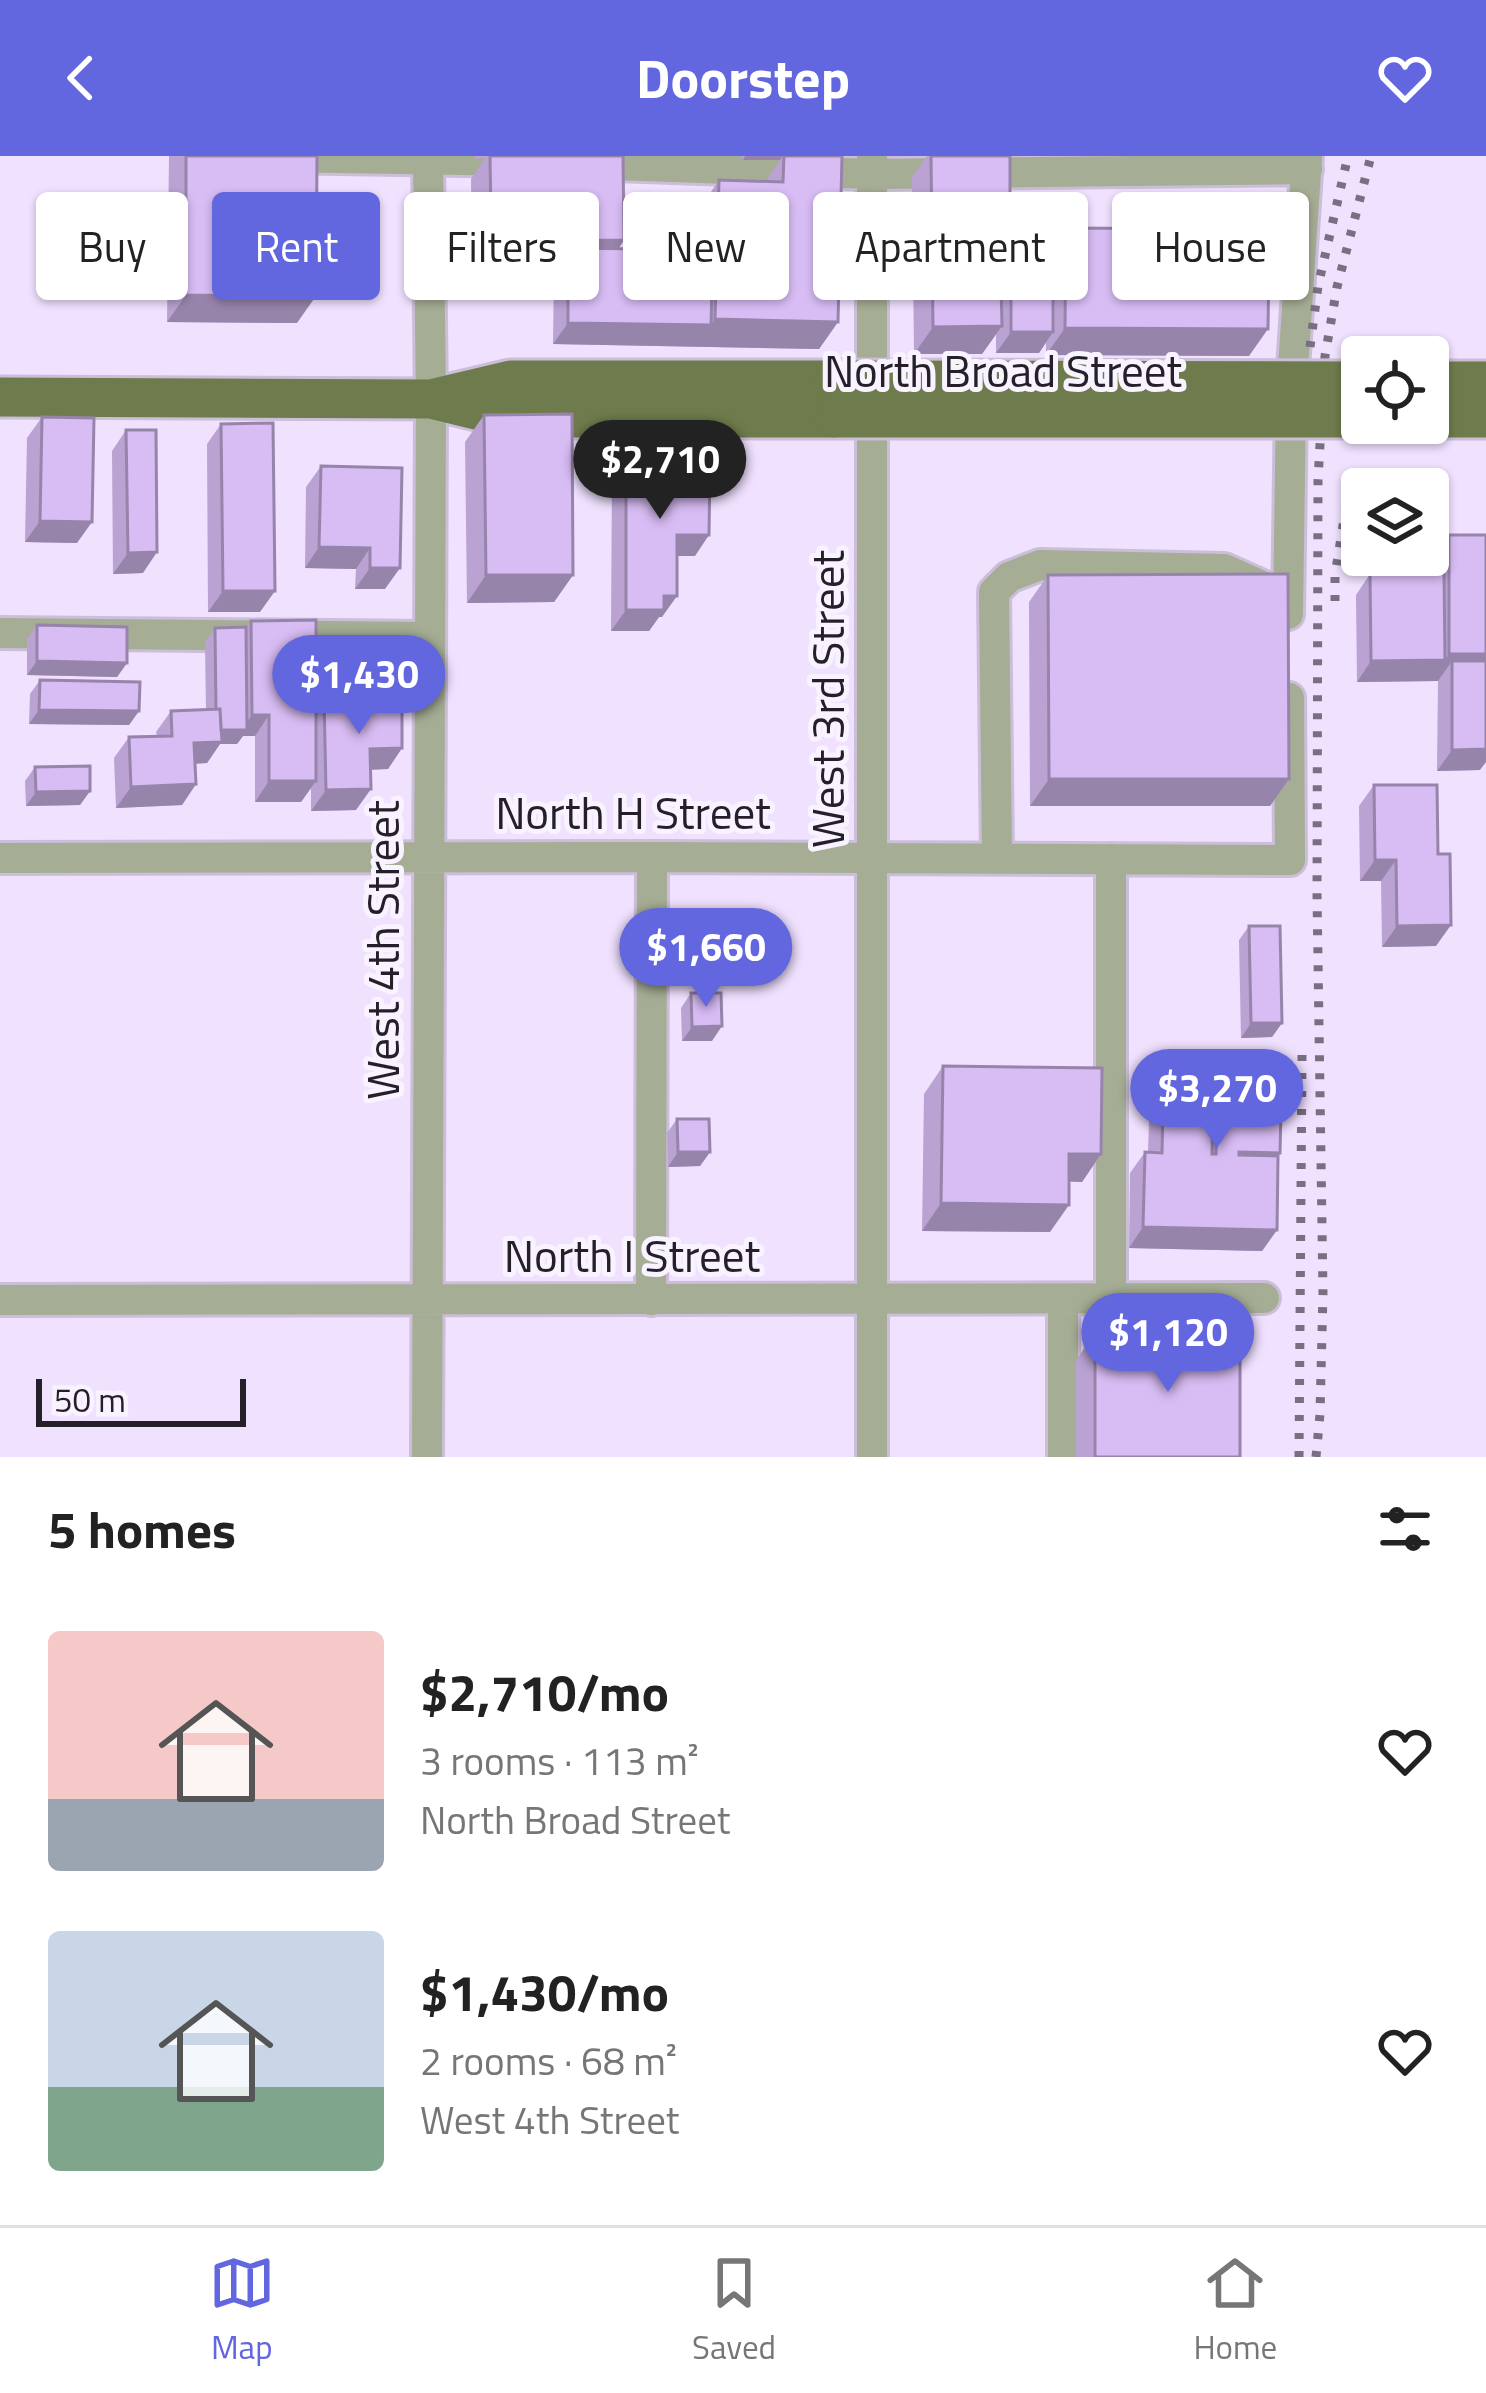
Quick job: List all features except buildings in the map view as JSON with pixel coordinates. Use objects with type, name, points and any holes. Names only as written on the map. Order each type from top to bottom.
[{"type":"main road","name":"North Broad Street","points":[[0,397],[430,399],[512,380],[835,399],[1341,417]]},
{"type":"main road","points":[[1449,380],[1486,380]]},
{"type":"main road","name":"North Broad Street","points":[[835,399],[1341,381]]},
{"type":"main road","points":[[1449,418],[1486,418]]},
{"type":"street","points":[[242,157],[872,165],[1307,162],[1291,398],[1288,634]]},
{"type":"street","name":"West 4th Street","points":[[427,1457],[428,157]]},
{"type":"street","name":"West 3rd Street","points":[[872,165],[872,1457]]},
{"type":"street","points":[[871,400],[1291,398]]},
{"type":"street","points":[[997,858],[994,592],[1009,578],[1040,565],[1223,569],[1276,592],[1288,589]]},
{"type":"street","points":[[0,634],[429,637]]},
{"type":"street","name":"North H Street","points":[[0,858],[1290,860],[1288,680]]},
{"type":"street","points":[[651,1300],[652,857]]},
{"type":"street","points":[[1111,859],[1111,1299]]},
{"type":"street","name":"North I Street","points":[[0,1300],[1264,1298]]},
{"type":"street","points":[[1063,1300],[1063,1457]]},
{"type":"railway","points":[[1310,347],[1318,286],[1348,156]]},
{"type":"railway","points":[[1316,1457],[1323,1293],[1318,480],[1325,356],[1337,287],[1371,156]]},
{"type":"railway","points":[[1335,601],[1341,538]]},
{"type":"railway","points":[[1299,1457],[1302,1055]]}]
